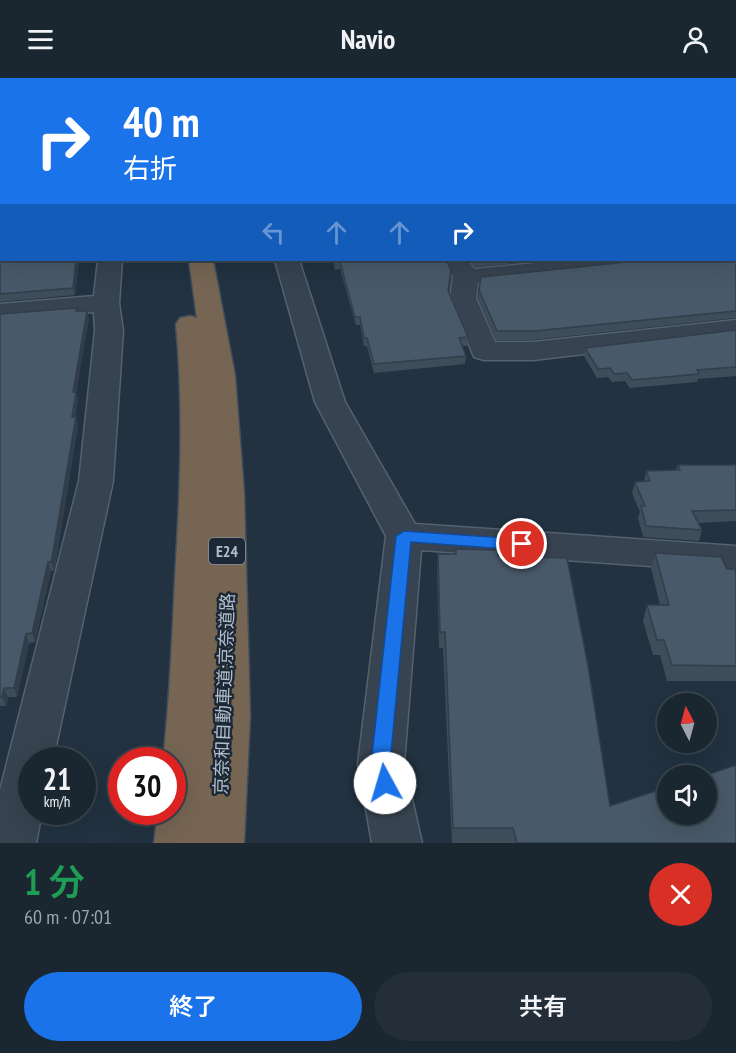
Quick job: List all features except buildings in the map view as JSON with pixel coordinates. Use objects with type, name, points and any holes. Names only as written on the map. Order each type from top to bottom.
[{"type":"highway","name":"京奈和自動車道;京奈道路","points":[[179,843],[190,718],[197,496],[196,379],[183,261]]},
{"type":"highway","name":"京奈和自動車道;京奈道路","points":[[201,261],[220,376],[227,493],[228,715],[219,843]]},
{"type":"street","points":[[11,843],[96,481],[109,331],[106,303],[110,261]]},
{"type":"street","points":[[287,261],[330,402],[404,536],[381,764],[397,843]]},
{"type":"street","points":[[613,261],[461,268],[463,298],[484,351],[533,351],[736,328]]},
{"type":"street","points":[[0,312],[106,303]]},
{"type":"street","points":[[404,536],[736,559]]},
{"type":"route","points":[[385,783],[381,764],[404,536],[522,544]]}]
